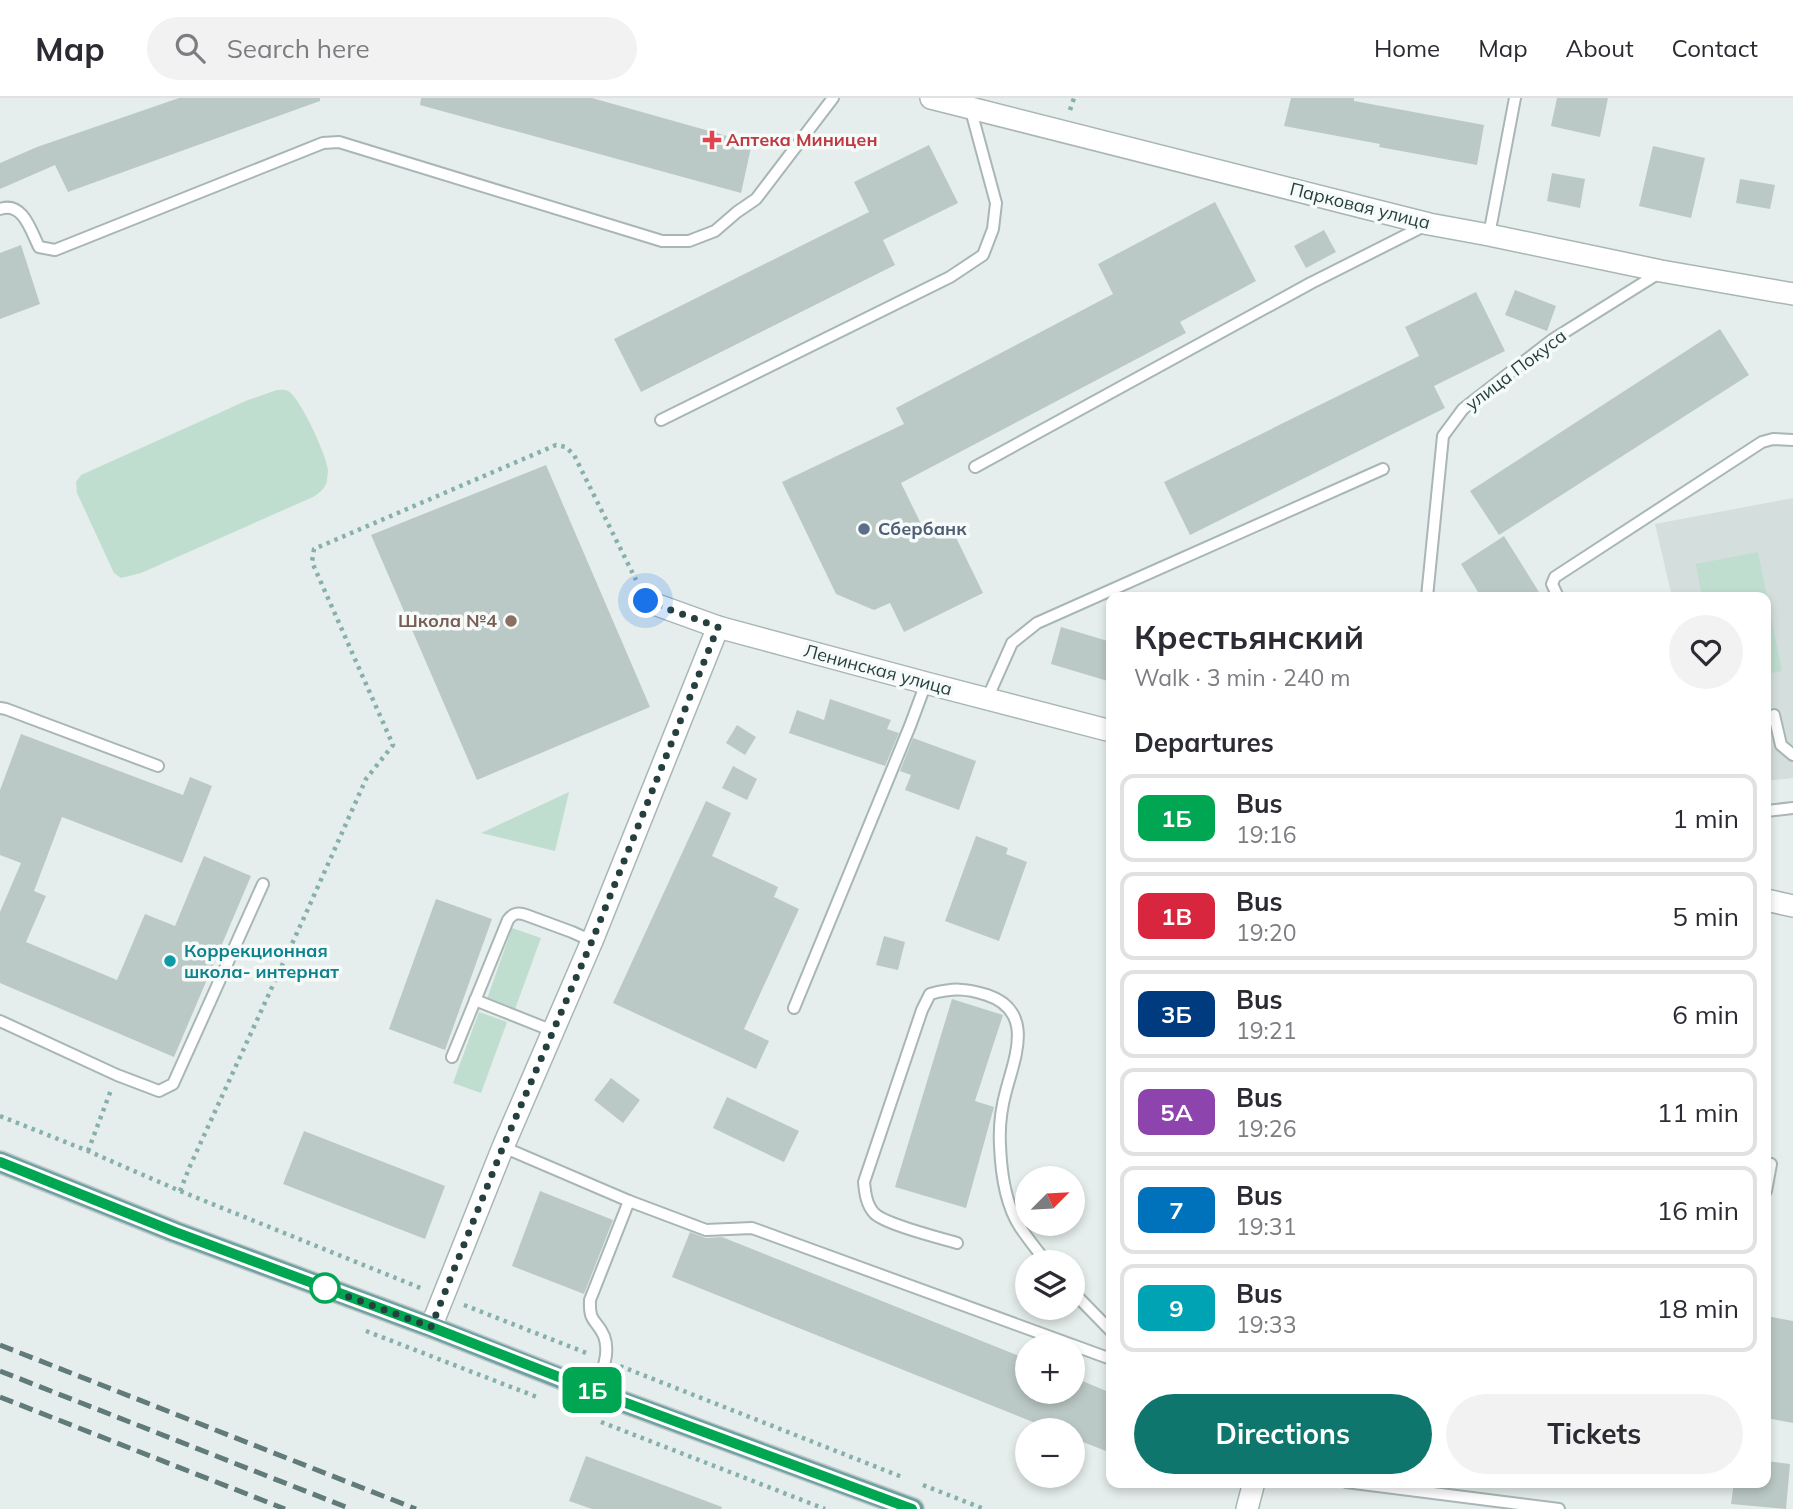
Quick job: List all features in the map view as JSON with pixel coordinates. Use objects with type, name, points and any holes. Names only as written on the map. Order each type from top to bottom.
[{"type":"main road","points":[[0,1162],[175,1232],[431,1327],[593,1391],[913,1509]]},
{"type":"street","name":"Парковая улица","points":[[931,98],[1429,224],[1661,271],[1793,294]]},
{"type":"street","name":"Ленинская улица","points":[[646,601],[718,627],[1106,730]]},
{"type":"street","points":[[431,1327],[503,1147],[592,941],[718,627]]},
{"type":"street","points":[[1771,901],[1793,906]]},
{"type":"street","points":[[1247,1509],[1252,1488]]},
{"type":"lane","points":[[0,209],[15,208],[24,215],[39,247],[55,250],[324,143],[339,142],[662,241],[689,241],[715,231],[756,199],[833,98]]},
{"type":"lane","points":[[1489,235],[1515,98]]},
{"type":"lane","points":[[661,420],[950,278],[983,255],[993,229],[996,204],[970,107]]},
{"type":"lane","points":[[975,467],[1311,283],[1429,224]]},
{"type":"lane","name":"улица Покуса","points":[[1427,592],[1443,436],[1456,418],[1463,409],[1552,341],[1661,271]]},
{"type":"lane","points":[[1556,592],[1552,584],[1555,577],[1762,442],[1773,439],[1793,440]]},
{"type":"lane","points":[[1106,592],[1382,469]]},
{"type":"lane","points":[[987,699],[1012,643],[1037,623],[1106,592]]},
{"type":"lane","points":[[794,1008],[911,726],[926,683]]},
{"type":"lane","points":[[0,708],[158,766]]},
{"type":"lane","points":[[1774,715],[1781,745],[1793,755]]},
{"type":"lane","points":[[1771,810],[1793,808]]},
{"type":"lane","points":[[0,1021],[117,1075],[159,1091],[173,1084],[263,884]]},
{"type":"lane","points":[[452,1057],[512,915],[526,915],[592,941]]},
{"type":"lane","points":[[957,1243],[906,1228],[874,1214],[866,1198],[864,1182],[922,1010],[930,994],[948,989],[969,989],[1007,1005],[1017,1021],[1018,1044],[1000,1120],[1000,1146],[1007,1196],[1019,1226],[1037,1250]]},
{"type":"lane","points":[[475,1000],[553,1031]]},
{"type":"lane","points":[[503,1147],[629,1201],[706,1230],[752,1228],[1106,1357]]},
{"type":"lane","points":[[593,1391],[606,1361],[604,1337],[590,1315],[590,1300],[629,1201]]},
{"type":"lane","points":[[1085,1304],[1106,1326]]},
{"type":"lane","points":[[1393,1488],[1559,1509]]},
{"type":"path","points":[[180,1191],[366,779],[393,745],[312,562],[314,549],[556,446],[566,447],[575,455],[646,601]]},
{"type":"path","points":[[88,1151],[117,1075]]},
{"type":"path","points":[[0,1116],[444,1297],[909,1479]]},
{"type":"path","points":[[361,1329],[541,1399]]},
{"type":"path","points":[[593,1419],[825,1509]]},
{"type":"path","points":[[921,1484],[984,1509]]},
{"type":"shaded area","points":[[1793,498],[1793,778],[1771,780],[1771,592],[1671,592],[1655,524]]},
{"type":"green space","points":[[277,390],[287,390],[293,396],[312,428],[328,470],[323,489],[313,497],[141,573],[121,578],[114,573],[77,493],[76,482],[81,475],[248,400]]},
{"type":"green space","points":[[1758,552],[1766,592],[1701,592],[1696,564]]},
{"type":"green space","points":[[1771,616],[1782,671],[1771,673]]},
{"type":"green space","points":[[569,792],[555,851],[481,833]]},
{"type":"green space","points":[[512,928],[541,938],[515,1009],[487,999]]},
{"type":"green space","points":[[479,1012],[507,1022],[481,1093],[453,1083]]},
{"type":"building","points":[[179,98],[320,98],[320,101],[68,192],[55,165],[0,189],[0,163],[37,147]]},
{"type":"building","points":[[421,98],[592,98],[752,143],[741,193],[420,105]]},
{"type":"building","points":[[1291,98],[1354,98],[1354,101],[1484,125],[1477,165],[1284,126]]},
{"type":"building","points":[[1557,98],[1608,98],[1600,137],[1551,126]]},
{"type":"building","points":[[929,145],[958,203],[883,240],[895,265],[641,392],[614,339],[869,212],[854,182]]},
{"type":"building","points":[[1653,146],[1705,158],[1691,218],[1639,206]]},
{"type":"building","points":[[1552,173],[1585,179],[1580,208],[1547,201]]},
{"type":"building","points":[[1740,179],[1775,185],[1770,209],[1736,203]]},
{"type":"building","points":[[1215,202],[1256,281],[1180,322],[1186,333],[901,483],[926,534],[949,523],[983,593],[904,632],[890,603],[874,610],[836,594],[782,482],[904,424],[896,408],[1113,294],[1098,264]]},
{"type":"building","points":[[1324,230],[1336,252],[1306,268],[1294,246]]},
{"type":"building","points":[[21,245],[40,304],[0,319],[0,253]]},
{"type":"building","points":[[1515,290],[1556,306],[1547,331],[1505,315]]},
{"type":"building","points":[[1476,292],[1505,351],[1434,386],[1445,408],[1190,535],[1164,482],[1419,356],[1405,327]]},
{"type":"building","points":[[1720,329],[1749,375],[1499,535],[1470,491]]},
{"type":"building","name":"Школа №4","points":[[546,465],[650,707],[477,780],[371,535]]},
{"type":"building","points":[[1504,536],[1539,592],[1478,592],[1461,564]]},
{"type":"building","points":[[1061,627],[1106,640],[1106,680],[1051,664]]},
{"type":"building","points":[[830,699],[891,720],[887,729],[899,733],[885,766],[789,733],[797,710],[824,720]]},
{"type":"building","points":[[737,725],[756,737],[745,755],[726,743]]},
{"type":"building","points":[[21,734],[183,795],[190,777],[212,786],[182,863],[62,817],[34,891],[46,896],[26,942],[117,980],[145,914],[175,926],[204,856],[251,876],[174,1057],[0,983],[0,912],[21,863],[0,855],[0,790]]},
{"type":"building","points":[[913,738],[976,761],[959,810],[905,790],[911,775],[900,771]]},
{"type":"building","points":[[733,766],[757,779],[747,800],[722,788]]},
{"type":"building","points":[[706,801],[731,813],[712,856],[778,887],[774,897],[799,909],[744,1029],[769,1041],[756,1069],[613,1003]]},
{"type":"building","points":[[976,836],[1008,848],[1006,854],[1027,862],[999,941],[945,921]]},
{"type":"building","points":[[436,899],[492,919],[445,1050],[389,1029]]},
{"type":"building","points":[[884,936],[905,942],[898,970],[876,965]]},
{"type":"building","points":[[952,999],[1003,1015],[975,1101],[994,1107],[966,1208],[895,1187]]},
{"type":"building","points":[[611,1078],[640,1100],[623,1123],[594,1100]]},
{"type":"building","points":[[727,1097],[799,1131],[784,1162],[713,1128]]},
{"type":"building","points":[[304,1131],[445,1186],[425,1239],[283,1184]]},
{"type":"building","points":[[540,1191],[613,1220],[584,1294],[512,1266]]},
{"type":"building","points":[[690,1232],[706,1238],[722,1237],[1015,1354],[1015,1404],[1085,1404],[1085,1382],[1106,1391],[1106,1451],[1085,1443],[1085,1418],[1023,1418],[672,1277]]},
{"type":"building","points":[[1771,1317],[1793,1321],[1793,1423],[1771,1419]]},
{"type":"building","points":[[586,1456],[722,1507],[592,1509],[569,1501]]},
{"type":"building","points":[[1771,1462],[1790,1464],[1786,1509],[1731,1504],[1733,1488],[1771,1488]]},
{"type":"railway","points":[[0,1345],[416,1509]]},
{"type":"railway","points":[[0,1371],[351,1509]]},
{"type":"railway","points":[[0,1397],[285,1509]]},
{"type":"bus line","name":"1Б","points":[[0,1162],[175,1232],[912,1509]]},
{"type":"place","name":"Аптека Миницен","points":[[712,140]]},
{"type":"place","name":"Сбербанк","points":[[864,529]]},
{"type":"place","name":"Школа №4","points":[[511,621]]},
{"type":"place","name":"Коррекционная школа- интернат","points":[[170,961]]},
{"type":"route","points":[[325,1288],[431,1327],[503,1147],[592,941],[718,627],[646,601]]}]
